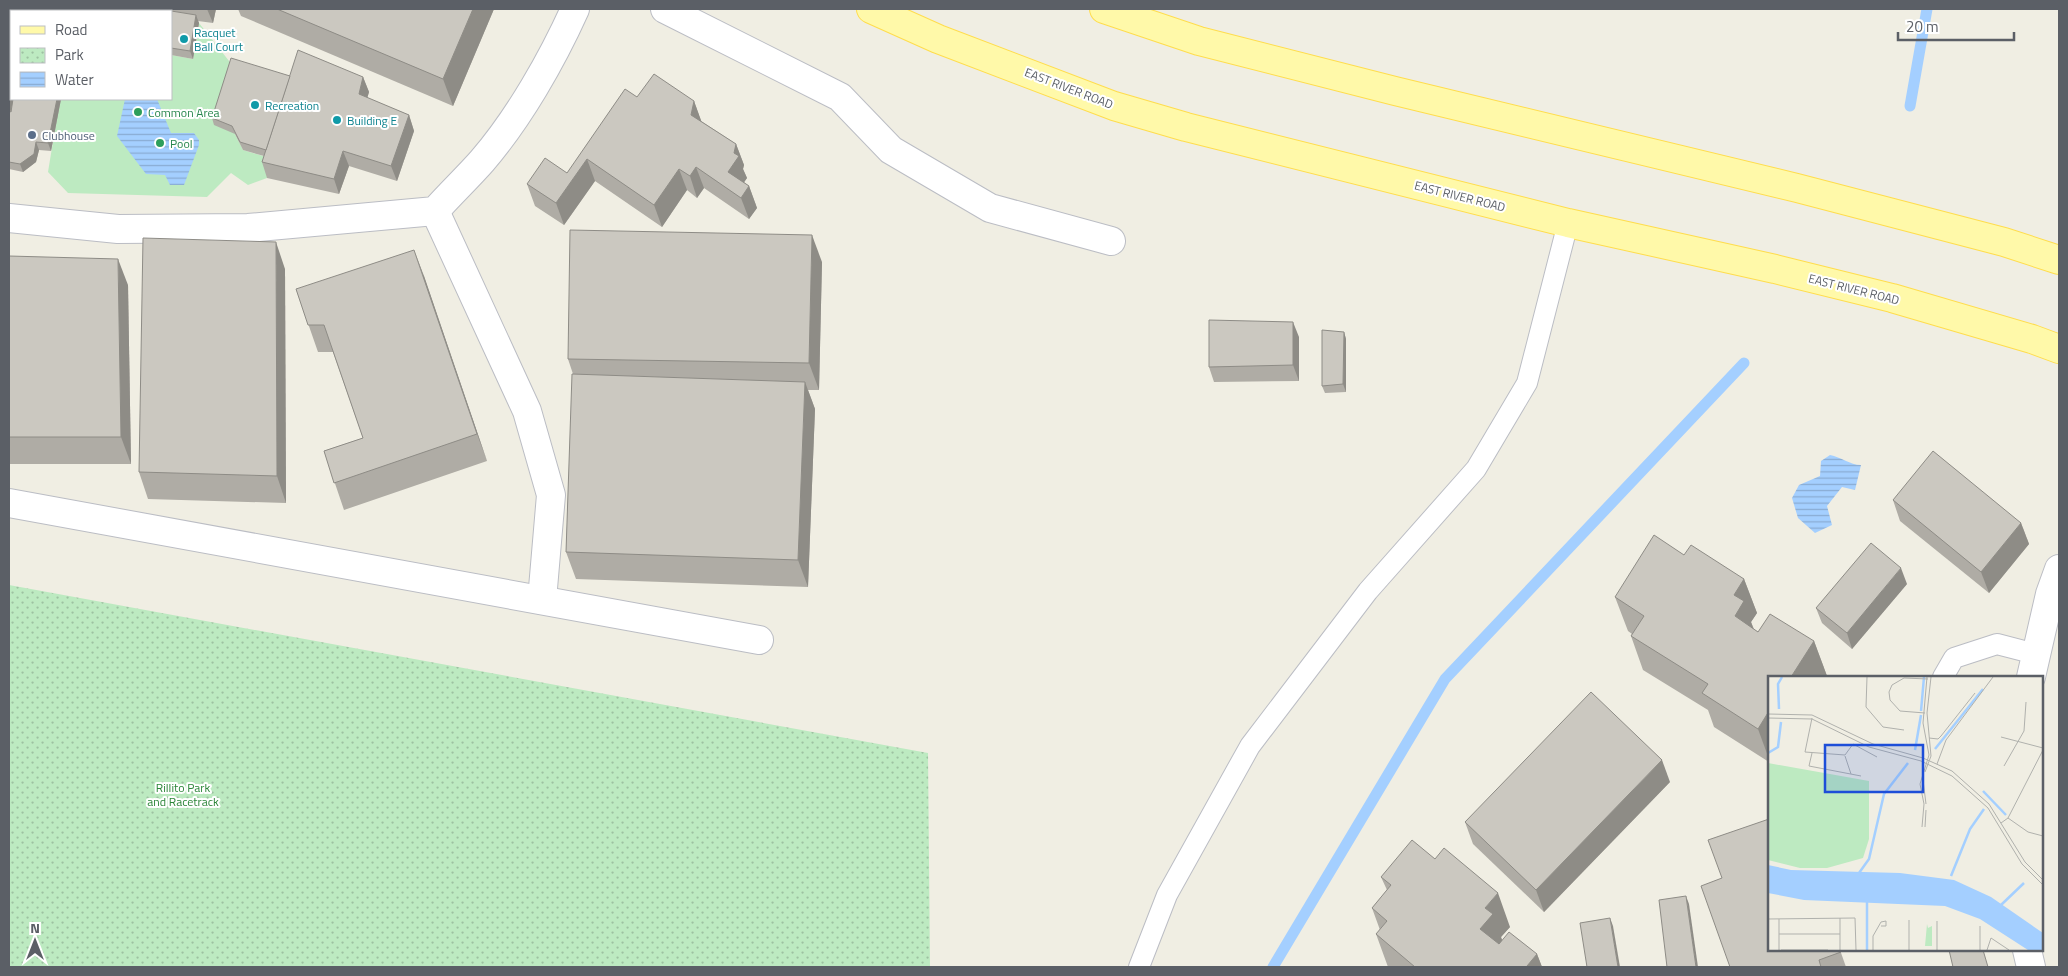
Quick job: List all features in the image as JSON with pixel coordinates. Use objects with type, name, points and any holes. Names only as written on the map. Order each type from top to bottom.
[{"type":"main road","name":"EAST RIVER ROAD","points":[[871,9],[938,39],[1123,108],[1186,127],[1568,223],[1775,269],[1892,298],[2059,349]]},
{"type":"main road","points":[[1104,9],[1198,41],[1405,94],[1816,193],[2004,242],[2059,260]]},
{"type":"street","points":[[9,218],[118,229],[248,228],[435,211],[483,160],[525,102],[558,47],[575,9]]},
{"type":"street","points":[[665,9],[840,97],[891,150],[990,208],[1111,240]]},
{"type":"street","points":[[435,211],[527,411],[551,495],[542,600]]},
{"type":"street","points":[[9,503],[759,640]]},
{"type":"street","points":[[2034,666],[2050,594],[2059,569]]},
{"type":"street","points":[[2027,951],[2031,967]]},
{"type":"lane","points":[[1139,967],[1167,895],[1250,746],[1368,591],[1476,469],[1527,383],[1568,223]]},
{"type":"lane","points":[[1945,676],[1954,658],[1997,644],[2034,666]]},
{"type":"green space","name":"Common Area","points":[[199,23],[233,66],[235,134],[243,150],[273,159],[267,178],[248,185],[231,173],[207,197],[68,193],[48,172],[60,100],[172,100],[172,55],[193,59]]},
{"type":"green space","name":"Rillito Park and Racetrack","points":[[9,585],[928,753],[930,967],[9,967]]},
{"type":"water","name":"Pool","points":[[125,100],[157,100],[171,133],[194,133],[199,140],[199,145],[184,185],[170,185],[165,175],[146,174],[117,136]]},
{"type":"water","points":[[1830,455],[1853,464],[1861,465],[1855,490],[1842,487],[1827,506],[1832,525],[1815,533],[1798,518],[1792,498],[1799,485],[1820,476],[1821,461]]},
{"type":"building","name":"Racquet Ball Court","points":[[159,9],[165,10],[124,10]]},
{"type":"building","points":[[277,9],[473,9],[443,79]]},
{"type":"building","name":"Racquet Ball Court","points":[[172,11],[196,15],[190,51],[172,48]]},
{"type":"building","points":[[9,32],[10,60],[9,67]]},
{"type":"building","name":"Building E","points":[[298,50],[363,77],[359,94],[409,115],[391,166],[343,151],[334,179],[262,162]]},
{"type":"building","name":"Recreation","points":[[231,58],[290,76],[266,150],[240,142],[232,126],[212,118]]},
{"type":"building","points":[[654,74],[694,101],[691,115],[736,144],[734,153],[739,156],[728,172],[749,186],[741,198],[696,167],[690,176],[679,169],[654,205],[587,159],[556,203],[527,184],[545,158],[567,173],[625,89],[637,97]]},
{"type":"building","name":"Clubhouse","points":[[13,100],[57,100],[48,143],[36,142],[34,154],[20,164],[9,162],[9,111],[11,112]]},
{"type":"building","points":[[570,230],[812,235],[809,363],[568,359]]},
{"type":"building","points":[[143,238],[276,242],[277,476],[139,472]]},
{"type":"building","points":[[414,250],[477,434],[334,483],[324,451],[363,438],[324,325],[308,325],[296,289]]},
{"type":"building","points":[[9,256],[118,259],[121,437],[9,437]]},
{"type":"building","points":[[1209,320],[1293,322],[1293,365],[1209,367]]},
{"type":"building","points":[[1322,330],[1344,332],[1343,384],[1322,386]]},
{"type":"building","points":[[572,374],[805,382],[798,560],[566,552]]},
{"type":"building","points":[[1933,451],[2021,523],[1981,572],[1893,500]]},
{"type":"building","points":[[1654,535],[1684,555],[1691,545],[1744,579],[1734,595],[1744,601],[1735,616],[1758,632],[1770,614],[1814,641],[1792,676],[1768,676],[1768,713],[1758,729],[1702,693],[1708,684],[1631,636],[1644,616],[1615,597]]},
{"type":"building","points":[[1871,543],[1901,568],[1847,633],[1816,608]]},
{"type":"building","points":[[1591,692],[1662,760],[1536,890],[1465,822]]},
{"type":"building","points":[[1768,819],[1768,951],[1841,952],[1819,960],[1821,967],[1730,967],[1701,886],[1722,878],[1708,840]]},
{"type":"building","points":[[1412,840],[1435,859],[1444,848],[1498,893],[1485,908],[1493,914],[1480,929],[1499,944],[1509,932],[1537,954],[1527,966],[1529,967],[1415,967],[1376,934],[1387,921],[1372,908],[1391,885],[1381,877]]},
{"type":"building","points":[[1686,896],[1696,967],[1667,967],[1659,900]]},
{"type":"building","points":[[1610,918],[1618,967],[1587,967],[1580,923]]},
{"type":"building","points":[[1949,951],[1983,951],[1988,967],[1953,967]]},
{"type":"waterway","points":[[1910,106],[1927,9]]},
{"type":"waterway","points":[[1273,967],[1445,679],[1744,363]]},
{"type":"place","name":"Racquet Ball Court","points":[[184,39]]},
{"type":"place","name":"Recreation","points":[[255,105]]},
{"type":"place","name":"Common Area","points":[[138,112]]},
{"type":"place","name":"Building E","points":[[337,120]]},
{"type":"place","name":"Clubhouse","points":[[32,135]]},
{"type":"place","name":"Pool","points":[[160,143]]}]
